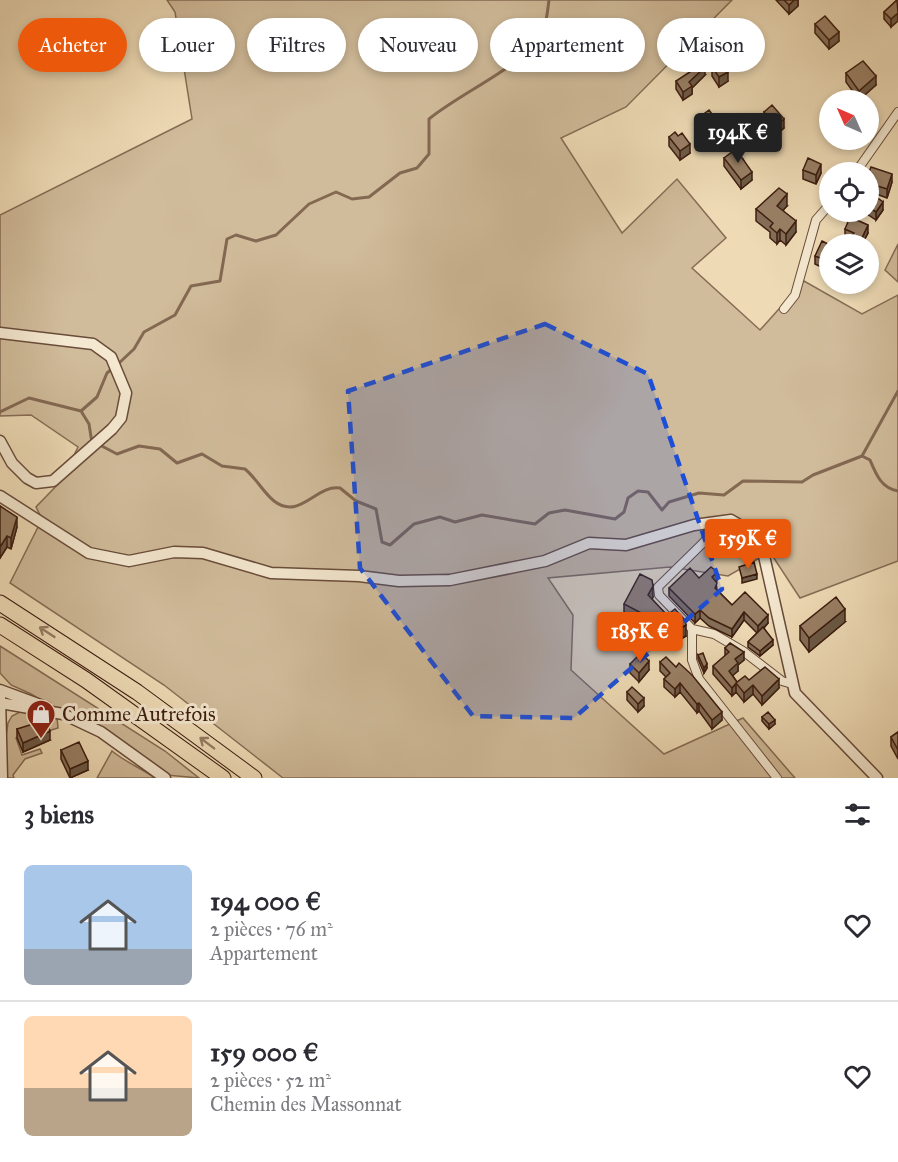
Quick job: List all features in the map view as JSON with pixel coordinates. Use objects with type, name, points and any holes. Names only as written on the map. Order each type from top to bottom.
[{"type":"highway","points":[[0,603],[129,687],[254,778]]},
{"type":"highway","points":[[0,625],[86,680],[223,778]]},
{"type":"street","points":[[863,162],[898,112]]},
{"type":"street","points":[[784,309],[795,295],[816,220],[819,217]]},
{"type":"street","points":[[0,333],[93,344],[111,357],[121,376],[126,393],[121,418],[54,482],[36,483],[20,471],[0,441]]},
{"type":"street","points":[[0,496],[89,553],[129,561],[174,552],[203,554],[271,573],[399,581],[450,580],[545,561],[590,543],[626,545],[694,525],[731,520],[753,533],[762,547],[792,684],[800,701],[877,778]]},
{"type":"street","points":[[713,524],[705,541],[658,587],[659,595],[692,629],[721,638],[743,651],[782,681],[792,684]]},
{"type":"street","points":[[692,629],[692,660],[699,679],[777,778]]},
{"type":"street","points":[[0,690],[63,714],[101,732],[165,778]]},
{"type":"street","points":[[2,778],[0,701],[63,714]]},
{"type":"highlighted area","points":[[545,324],[648,374],[722,589],[574,718],[473,716],[360,568],[348,391]]},
{"type":"shaded area","points":[[167,0],[732,0],[714,18],[657,18],[657,72],[661,72],[626,107],[561,138],[622,233],[677,179],[726,238],[692,268],[760,330],[804,281],[819,290],[819,294],[827,294],[862,314],[898,295],[898,561],[800,598],[770,552],[728,576],[670,567],[548,578],[573,615],[571,670],[664,754],[743,718],[795,778],[283,778],[164,685],[10,583],[42,519],[36,507],[61,481],[78,447],[31,415],[0,416],[0,215],[192,119],[185,72],[235,72],[235,18],[176,18],[175,12]]},
{"type":"shaded area","points":[[898,244],[898,282],[885,270]]},
{"type":"shaded area","points":[[0,646],[165,751],[199,778],[166,775],[31,694],[11,685],[0,673]]},
{"type":"shaded area","points":[[22,711],[57,717],[58,728],[48,731],[45,726],[16,738],[22,755],[40,749],[42,753],[25,759],[13,775],[14,778],[0,778],[8,723],[12,716]]},
{"type":"shaded area","points":[[112,751],[122,758],[155,778],[97,778]]},
{"type":"building","points":[[784,0],[794,0],[789,5]]},
{"type":"building","points":[[897,0],[898,13],[891,19],[884,12]]},
{"type":"building","points":[[825,16],[839,32],[829,40],[815,24]]},
{"type":"building","points":[[863,61],[876,76],[858,90],[846,73]]},
{"type":"building","points":[[690,72],[700,72],[689,82],[692,86],[683,92],[676,81]]},
{"type":"building","points":[[716,72],[728,72],[719,77]]},
{"type":"building","points":[[772,105],[784,119],[776,126],[764,112]]},
{"type":"building","points":[[709,110],[721,126],[714,131],[711,127],[708,129],[701,116]]},
{"type":"building","points":[[675,132],[678,136],[682,133],[690,144],[680,151],[669,137]]},
{"type":"building","points":[[739,147],[743,153],[740,155],[752,172],[741,180],[724,158]]},
{"type":"building","points":[[808,158],[819,163],[816,175],[803,170]]},
{"type":"building","points":[[879,170],[892,174],[887,189],[879,186]]},
{"type":"building","points":[[779,188],[787,194],[777,206],[796,221],[786,234],[780,229],[777,233],[770,227],[773,223],[756,209]]},
{"type":"building","points":[[848,222],[861,222],[868,225],[864,234],[853,234],[845,229]]},
{"type":"building","points":[[0,506],[17,517],[11,538],[7,536],[0,547]]},
{"type":"building","points":[[754,562],[757,574],[742,578],[739,567]]},
{"type":"building","points":[[711,567],[717,572],[712,577],[717,583],[715,588],[732,605],[745,592],[768,615],[758,626],[744,612],[732,629],[709,618],[700,610],[695,614],[669,588],[690,568],[699,578]]},
{"type":"building","points":[[640,574],[652,580],[653,586],[648,595],[667,615],[675,609],[685,620],[686,625],[672,633],[659,616],[648,626],[641,619],[645,615],[624,604]]},
{"type":"building","points":[[836,597],[845,609],[809,638],[800,626]]},
{"type":"building","points":[[763,627],[773,640],[760,651],[748,642]]},
{"type":"building","points":[[730,643],[744,652],[735,659],[738,663],[729,671],[737,682],[732,688],[713,666],[729,652],[725,648]]},
{"type":"building","points":[[641,653],[649,661],[639,673],[630,664]]},
{"type":"building","points":[[703,653],[707,664],[704,668],[698,655]]},
{"type":"building","points":[[666,657],[676,667],[679,663],[692,675],[722,712],[712,720],[680,683],[675,689],[664,679],[670,673],[660,662]]},
{"type":"building","points":[[765,667],[779,679],[762,696],[753,685],[744,693],[736,683],[745,676],[749,680]]},
{"type":"building","points":[[632,687],[644,698],[638,704],[627,692]]},
{"type":"building","points":[[768,712],[775,720],[769,724],[762,717]]},
{"type":"building","points":[[46,720],[50,731],[23,743],[17,729]]},
{"type":"building","points":[[898,732],[898,750],[891,737]]},
{"type":"building","points":[[79,742],[88,761],[70,769],[61,750]]},
{"type":"waterway","points":[[118,364],[134,349],[144,332],[175,315],[191,286],[220,281],[227,239],[236,235],[256,241],[276,235],[309,204],[336,192],[352,199],[369,197],[400,173],[417,168],[429,154],[429,119],[525,54],[539,39],[544,29],[549,0]]},
{"type":"waterway","points":[[0,412],[29,398],[81,411],[97,397],[107,373],[113,368]]},
{"type":"waterway","points":[[862,456],[898,391]]},
{"type":"waterway","points":[[81,411],[89,424],[92,443]]},
{"type":"waterway","points":[[98,444],[117,454],[139,446],[160,449],[177,463],[202,454],[222,466],[245,469],[274,501],[283,506],[300,505],[323,491],[340,488],[356,501],[376,509],[382,542],[390,545],[414,524],[440,517],[455,522],[482,515],[535,524],[549,513],[565,510],[615,519],[624,512],[628,498],[638,491],[648,492],[662,510],[669,502],[699,493],[724,495],[743,481],[802,482],[813,475],[862,456],[870,460],[883,484],[898,491]]},
{"type":"place","name":"Comme Autrefois","points":[[41,740]]}]
